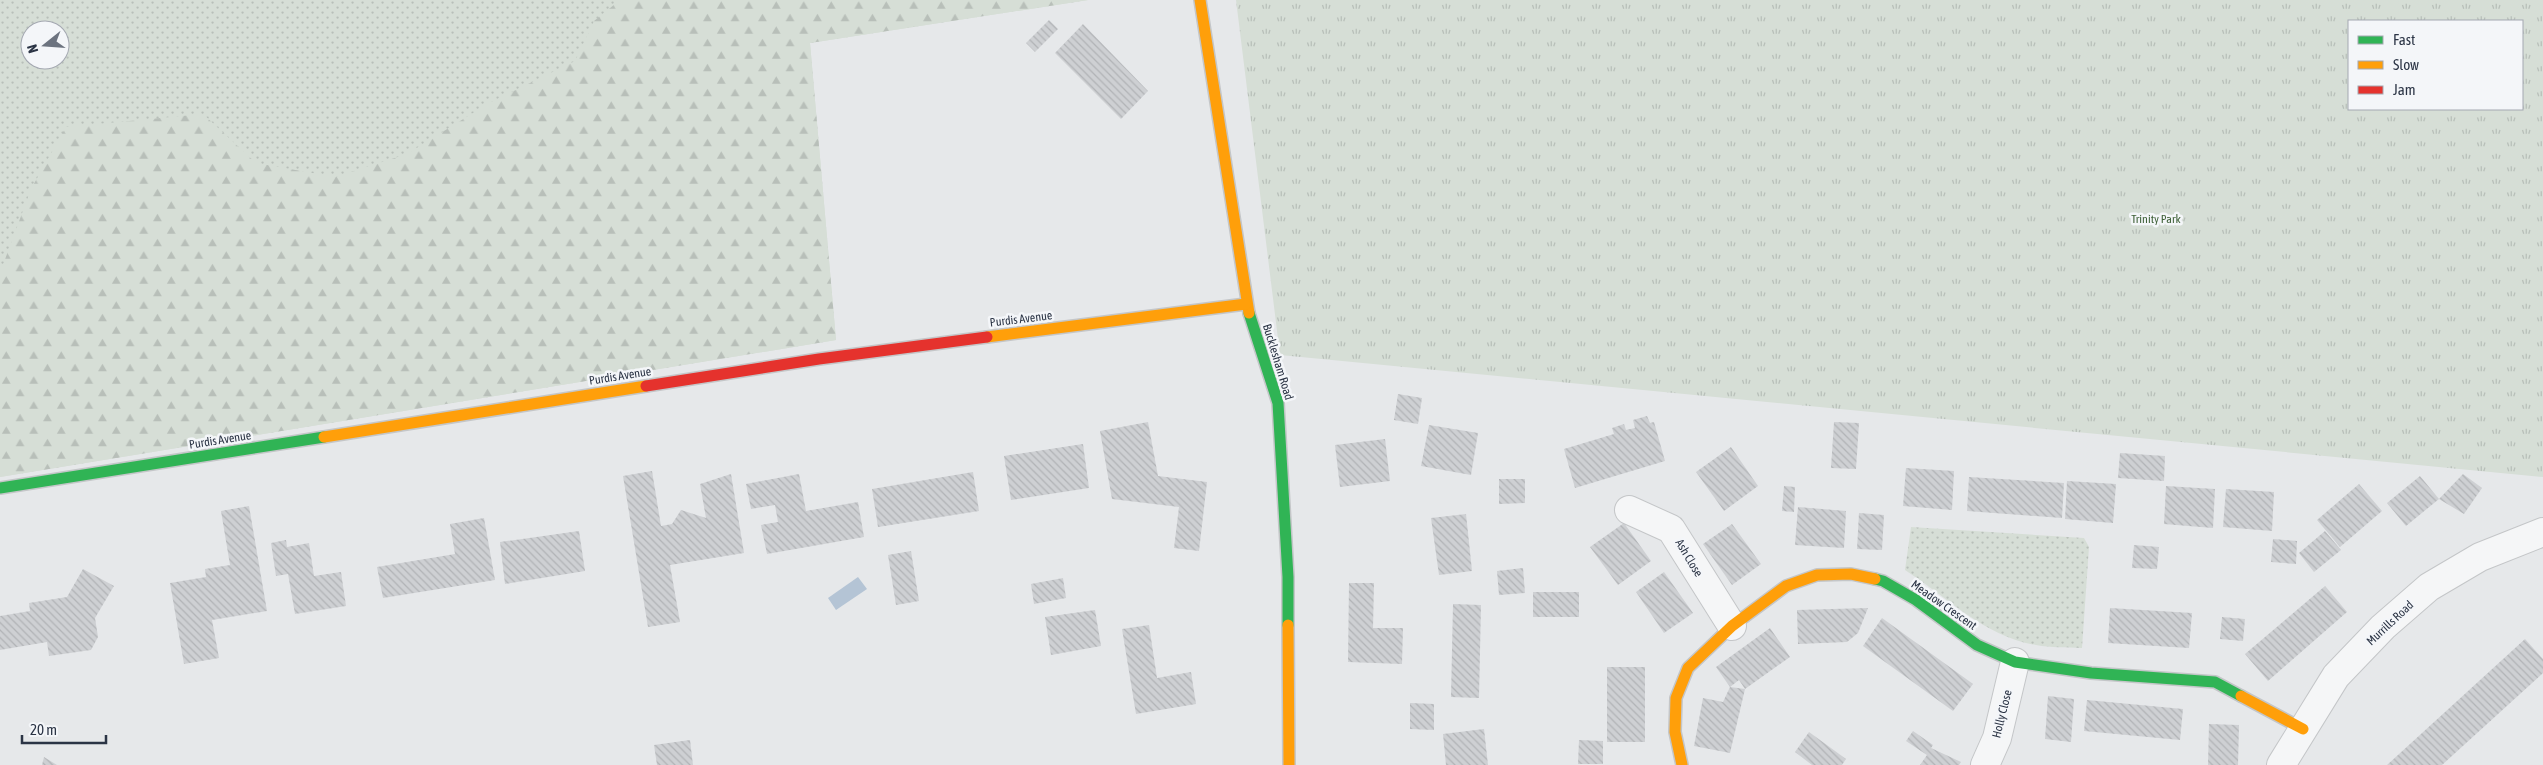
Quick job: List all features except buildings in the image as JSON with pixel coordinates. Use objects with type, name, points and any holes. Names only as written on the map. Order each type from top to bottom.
[{"type":"street","name":"Bucklesham Road","points":[[1200,0],[1246,304],[1278,403],[1288,577],[1289,765]]},
{"type":"street","name":"Purdis Avenue","points":[[0,488],[818,359],[1246,304]]},
{"type":"street","name":"Ash Close","points":[[1630,510],[1671,529],[1732,626]]},
{"type":"street","name":"Murrills Road","points":[[2281,765],[2336,676],[2383,627],[2429,587],[2480,557],[2543,532]]},
{"type":"street","name":"Meadow Crescent","points":[[1682,765],[1675,732],[1676,698],[1688,668],[1732,626],[1786,586],[1817,575],[1851,574],[1883,581],[1916,600],[1977,645],[2016,662],[2091,673],[2216,682],[2303,729]]},
{"type":"street","name":"Holly Close","points":[[1985,765],[1997,738],[2016,662]]},
{"type":"green space","points":[[0,0],[1088,0],[810,43],[836,340],[0,477]]},
{"type":"green space","points":[[620,0],[1088,0],[810,43],[836,340],[0,477],[0,273],[31,189],[66,127],[203,114],[256,163],[335,177],[407,154],[489,103],[575,61],[594,21]]},
{"type":"green space","name":"Trinity Park","points":[[1236,0],[2543,0],[2543,477],[1280,355]]},
{"type":"green space","points":[[1911,527],[2084,538],[2089,547],[2082,648],[2042,646],[2017,641],[2000,634],[1967,615],[1905,570]]},
{"type":"water","points":[[858,577],[867,589],[836,610],[828,598]]},
{"type":"traffic: fast","points":[[1249,313],[1278,403],[1288,577],[1288,625]]},
{"type":"traffic: fast","points":[[0,488],[324,437]]},
{"type":"traffic: fast","points":[[1875,579],[1883,581],[1916,600],[1977,645],[2015,662],[2091,673],[2215,682],[2241,696]]},
{"type":"traffic: slow","points":[[1200,0],[1249,313]]},
{"type":"traffic: slow","points":[[987,337],[1246,304]]},
{"type":"traffic: slow","points":[[324,437],[646,386]]},
{"type":"traffic: slow","points":[[1682,765],[1675,732],[1676,698],[1688,668],[1732,626],[1786,586],[1817,575],[1851,574],[1875,579]]},
{"type":"traffic: slow","points":[[1288,625],[1289,765]]},
{"type":"traffic: slow","points":[[2241,696],[2303,729]]},
{"type":"traffic: jam","points":[[646,386],[819,359],[987,337]]}]
